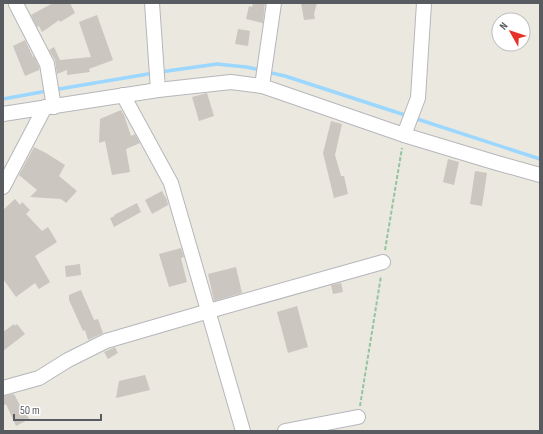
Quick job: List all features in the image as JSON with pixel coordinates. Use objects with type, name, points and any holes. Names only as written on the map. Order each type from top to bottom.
[{"type":"street","points":[[152,3],[158,90]]},
{"type":"street","points":[[262,86],[274,3]]},
{"type":"street","points":[[404,134],[418,98],[424,3]]},
{"type":"street","points":[[3,187],[50,107],[47,64],[12,4]]},
{"type":"street","points":[[3,114],[158,90],[231,82],[262,86],[404,134],[540,175]]},
{"type":"street","points":[[123,96],[171,183],[244,431]]},
{"type":"street","points":[[3,388],[39,378],[68,360],[106,341],[383,262]]},
{"type":"street","points":[[285,431],[358,417]]},
{"type":"path","points":[[358,417],[404,134]]},
{"type":"building","points":[[53,3],[70,3],[75,13],[60,22],[59,20],[42,32],[39,26],[37,27],[31,15]]},
{"type":"building","points":[[253,3],[265,3],[263,23],[246,19],[249,6],[252,7]]},
{"type":"building","points":[[301,3],[317,3],[314,14],[315,19],[304,20]]},
{"type":"building","points":[[97,15],[113,60],[89,69],[90,72],[67,75],[67,70],[57,74],[55,60],[49,50],[54,47],[60,60],[91,57],[79,22]]},
{"type":"building","points":[[238,29],[250,31],[248,46],[235,44]]},
{"type":"building","points":[[25,40],[33,57],[34,56],[39,70],[25,76],[13,46]]},
{"type":"building","points":[[207,93],[214,116],[199,121],[192,97]]},
{"type":"building","points":[[121,110],[131,136],[135,134],[140,143],[126,149],[130,172],[112,175],[105,141],[99,143],[100,119]]},
{"type":"building","points":[[331,121],[342,124],[335,155],[341,176],[344,176],[348,194],[334,198],[323,153]]},
{"type":"building","points":[[34,147],[65,165],[59,176],[77,191],[66,203],[61,199],[30,197],[37,190],[19,175]]},
{"type":"building","points":[[448,159],[459,162],[454,185],[443,182]]},
{"type":"building","points":[[475,171],[487,173],[482,206],[470,204]]},
{"type":"building","points":[[162,191],[168,205],[152,214],[145,200]]},
{"type":"building","points":[[15,199],[20,205],[22,202],[30,210],[26,214],[42,231],[48,227],[57,242],[35,256],[50,282],[39,289],[35,283],[16,297],[3,279],[3,210]]},
{"type":"building","points":[[137,203],[141,212],[114,227],[110,218]]},
{"type":"building","points":[[181,248],[184,257],[181,258],[187,282],[169,287],[159,254]]},
{"type":"building","points":[[80,264],[81,275],[66,277],[65,266]]},
{"type":"building","points":[[236,267],[242,293],[214,301],[208,274]]},
{"type":"building","points":[[341,283],[343,292],[333,294],[331,285]]},
{"type":"building","points":[[81,290],[94,320],[98,319],[103,333],[88,340],[85,330],[83,331],[69,300],[69,295]]},
{"type":"building","points":[[297,306],[308,347],[288,353],[277,312]]},
{"type":"building","points":[[14,324],[15,326],[17,324],[25,334],[3,351],[3,332]]},
{"type":"building","points":[[115,347],[118,353],[108,359],[104,352]]},
{"type":"building","points":[[145,375],[150,390],[116,398],[119,381]]},
{"type":"building","points":[[14,394],[22,409],[24,408],[29,419],[16,426],[6,404],[3,406],[3,396]]},
{"type":"waterway","points":[[160,72],[217,64],[261,70]]},
{"type":"waterway","points":[[267,72],[285,76],[408,116]]},
{"type":"waterway","points":[[53,90],[154,73]]},
{"type":"waterway","points":[[3,99],[47,91]]},
{"type":"waterway","points":[[414,118],[540,159]]}]
